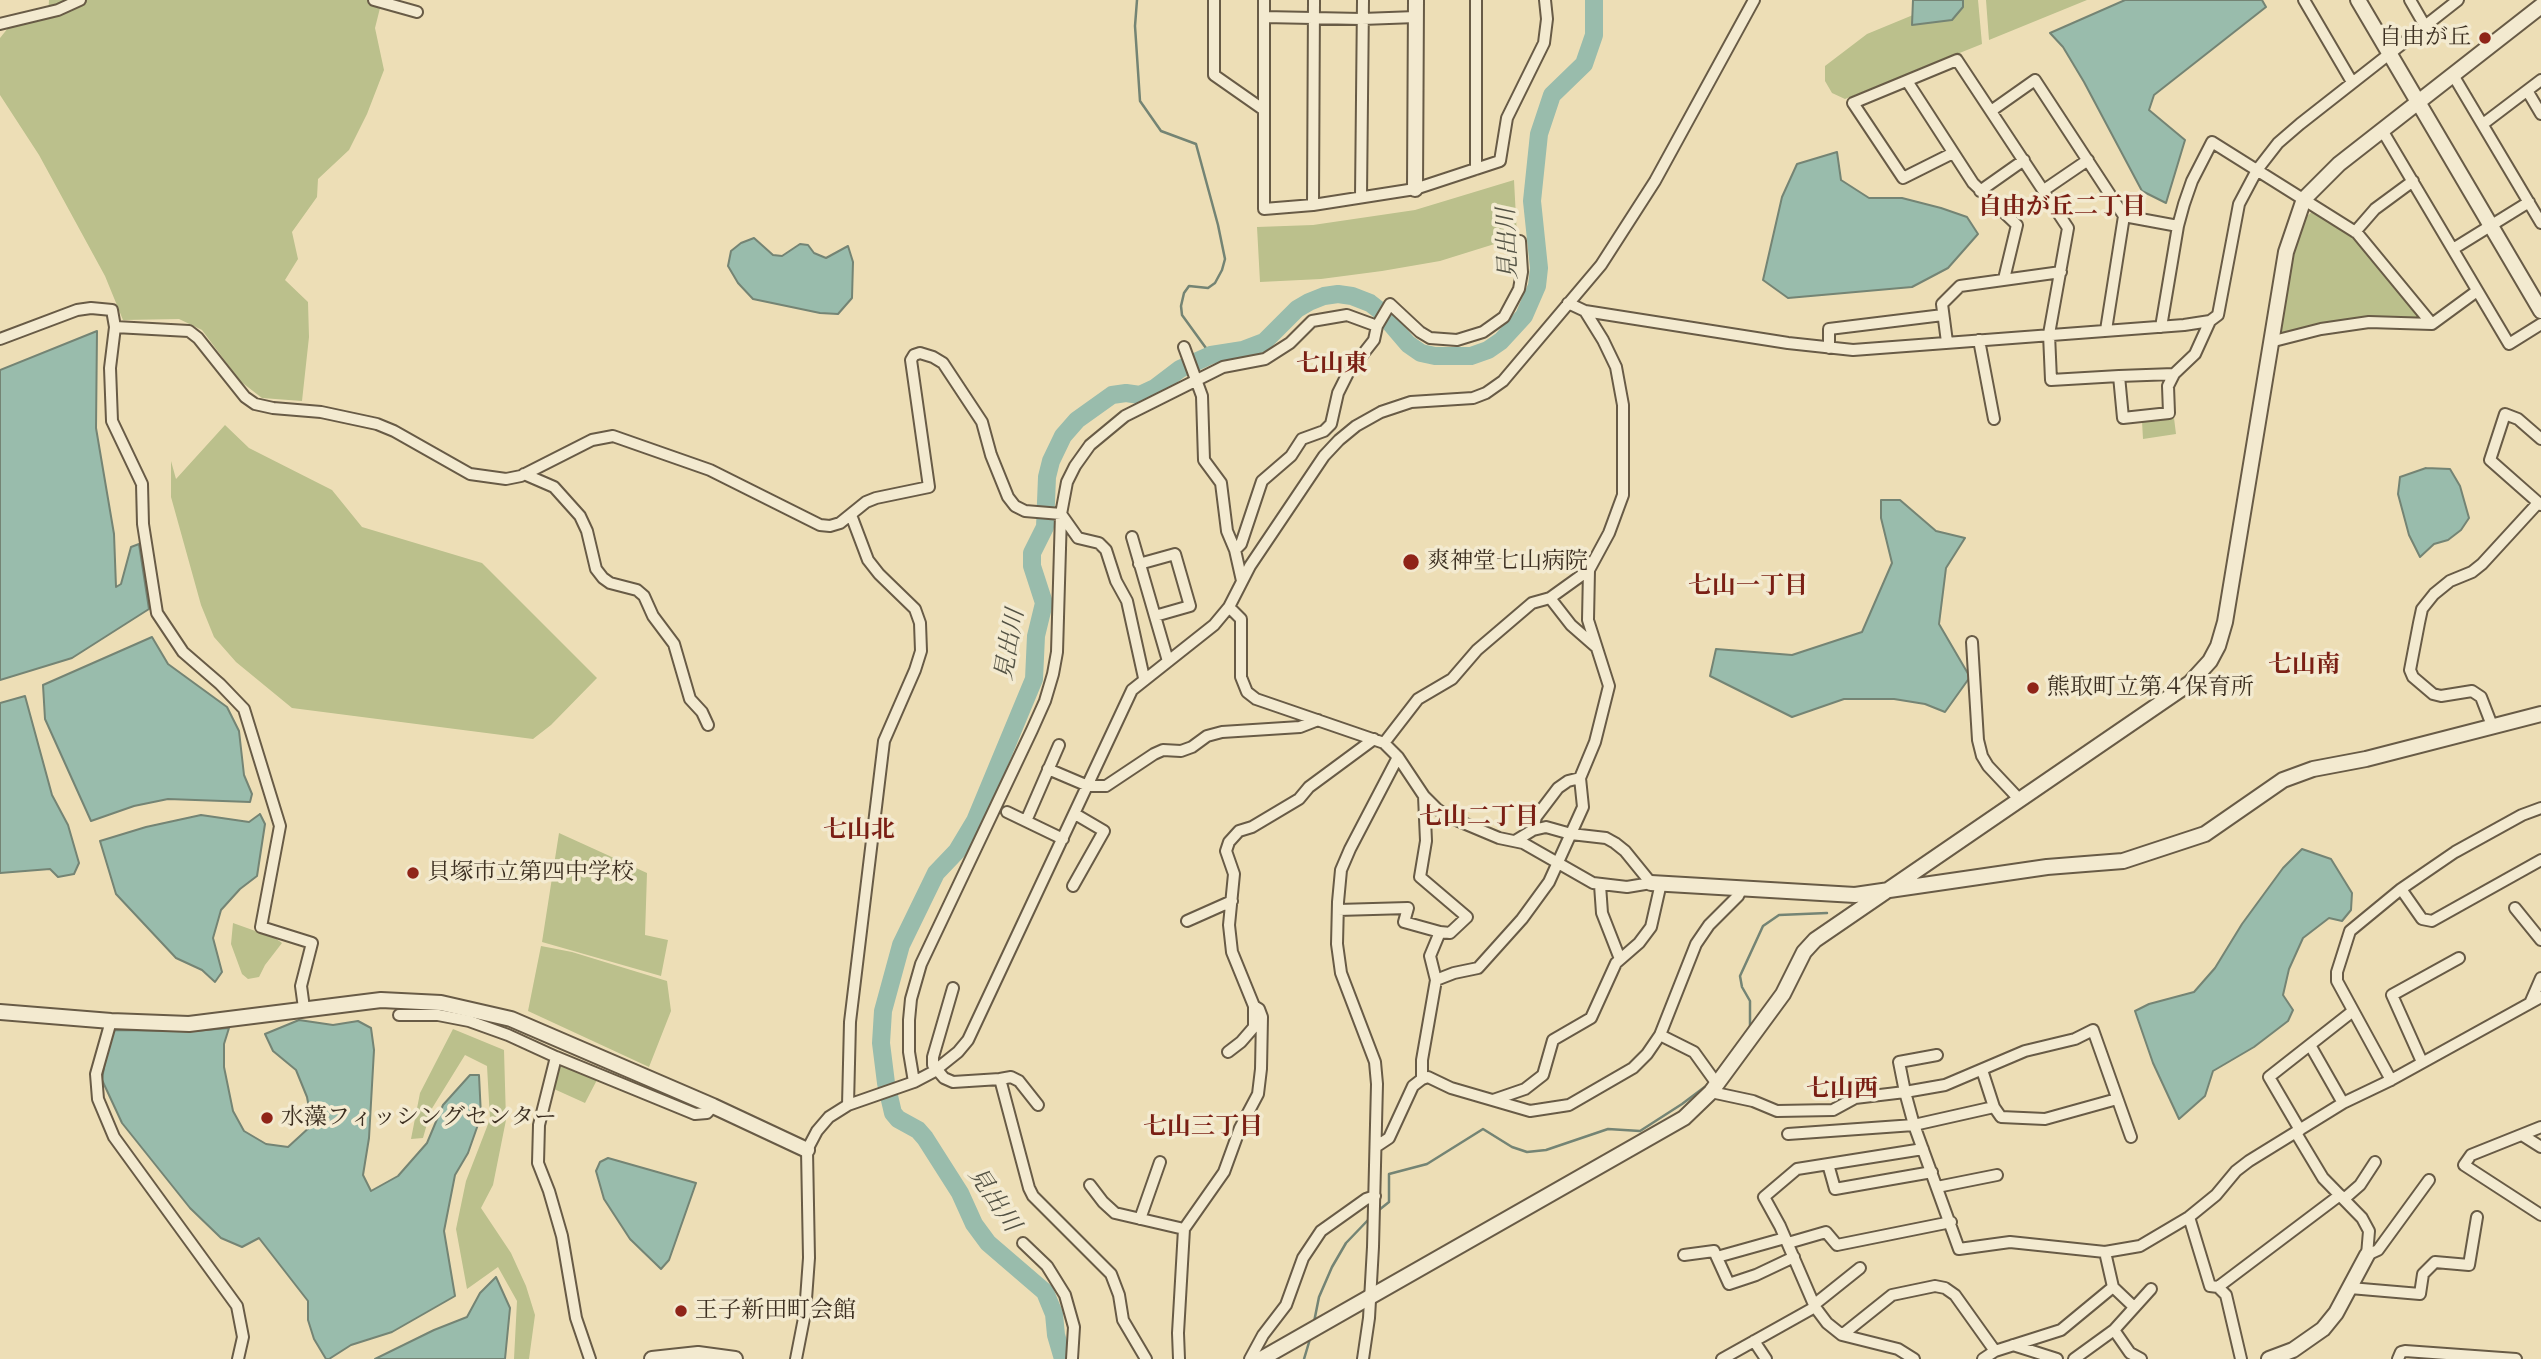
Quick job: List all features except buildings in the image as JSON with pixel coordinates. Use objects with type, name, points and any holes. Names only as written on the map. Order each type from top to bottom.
[{"type":"street","points":[[0,24],[58,10],[80,0]]},
{"type":"street","points":[[374,0],[417,12]]},
{"type":"street","points":[[1214,0],[1214,75],[1264,110]]},
{"type":"street","points":[[1264,0],[1264,209],[1313,205],[1415,190],[1500,161],[1507,118],[1544,43],[1548,19],[1545,0]]},
{"type":"street","points":[[1313,205],[1314,0]]},
{"type":"street","points":[[1361,197],[1363,0]]},
{"type":"street","points":[[1415,190],[1416,0]]},
{"type":"street","points":[[1476,0],[1476,169]]},
{"type":"street","points":[[796,1359],[805,1313],[810,1258],[807,1150],[817,1131],[830,1117],[848,1105],[914,1082],[936,1069],[968,1040],[1088,786],[1123,705],[1132,691],[1144,678],[1214,625],[1229,607],[1242,581],[1316,467],[1339,440],[1356,426],[1381,412],[1411,402],[1473,398],[1503,381],[1601,265],[1656,181],[1754,0]]},
{"type":"street","points":[[2304,0],[2352,82]]},
{"type":"street","points":[[2358,0],[2541,311]]},
{"type":"street","points":[[2410,0],[2425,26]]},
{"type":"street","points":[[2119,376],[2123,418],[2169,413],[2168,386],[2174,374],[2195,354],[2210,321],[2218,315],[2239,204],[2257,170],[2278,143],[2458,0]]},
{"type":"street","points":[[1261,1359],[1684,1118],[1714,1088],[1783,994],[1809,946],[1815,940],[2190,683],[2210,661],[2225,622],[2286,252],[2304,199],[2339,164],[2539,11]]},
{"type":"street","points":[[1264,17],[1416,17]]},
{"type":"street","points":[[1953,153],[1903,178],[1853,103],[1957,60],[2068,228],[2049,334],[2051,380],[2174,374]]},
{"type":"street","points":[[2453,75],[2541,223]]},
{"type":"street","points":[[1991,111],[2035,80],[2124,216],[2106,330]]},
{"type":"street","points":[[2483,124],[2541,80]]},
{"type":"street","points":[[1907,81],[1980,191],[2017,225],[2004,279]]},
{"type":"street","points":[[2528,92],[2541,114]]},
{"type":"street","points":[[2382,130],[2509,344],[2541,324]]},
{"type":"street","points":[[2161,327],[2178,226],[2192,181],[2213,142],[2355,232],[2431,324]]},
{"type":"street","points":[[1980,191],[2024,160]]},
{"type":"street","points":[[2044,190],[2088,160]]},
{"type":"street","points":[[2355,232],[2375,209],[2413,181]]},
{"type":"street","points":[[2453,249],[2529,202]]},
{"type":"street","points":[[2124,216],[2178,226]]},
{"type":"street","points":[[1235,550],[1241,544],[1262,481],[1286,462],[1302,439],[1324,431],[1331,424],[1338,393],[1348,373],[1374,340],[1377,326],[1390,304],[1430,338],[1457,340],[1483,332],[1504,317],[1519,289],[1522,272],[1520,241]]},
{"type":"street","points":[[1947,342],[1942,303],[1960,286],[2061,272]]},
{"type":"street","points":[[2270,342],[2321,328],[2370,321],[2431,324],[2477,291]]},
{"type":"street","points":[[1568,303],[1585,311],[1853,350],[2210,321]]},
{"type":"street","points":[[0,339],[77,310],[112,310],[115,327],[110,368],[112,421],[142,484],[143,524],[158,613],[183,652],[244,709],[280,826],[261,927],[312,943],[301,986],[304,1008]]},
{"type":"street","points":[[1228,1052],[1254,1027],[1254,1006],[1232,953],[1229,925],[1234,874],[1227,851],[1229,842],[1239,831],[1252,827],[1299,799],[1309,787],[1379,741],[1419,699],[1452,678],[1476,650],[1532,603],[1550,598],[1589,570],[1609,533],[1623,495],[1623,418],[1616,367],[1585,311]]},
{"type":"street","points":[[914,1082],[908,1052],[909,1020],[911,999],[921,964],[1032,730],[1053,674],[1057,652],[1061,514],[1067,482],[1075,466],[1090,445],[1125,416],[1223,367],[1265,359],[1290,343],[1312,321],[1347,315],[1377,326]]},
{"type":"street","points":[[1829,348],[1829,328],[1943,315]]},
{"type":"street","points":[[115,327],[189,331],[198,338],[245,397],[255,404],[321,411],[377,424],[470,474],[506,479],[524,474],[592,440],[613,436],[710,470],[820,525],[830,526],[840,523],[876,498],[929,487],[911,360],[914,355],[920,353],[933,357],[943,363],[982,422],[991,455],[1008,497],[1015,506],[1029,511],[1061,514],[1078,538],[1099,544],[1106,550],[1130,612],[1144,678]]},
{"type":"street","points":[[1979,340],[1994,419]]},
{"type":"street","points":[[1184,347],[1202,396],[1204,460],[1220,483],[1227,531],[1235,550],[1242,581]]},
{"type":"street","points":[[2493,728],[2481,697],[2472,691],[2441,696],[2421,686],[2410,670],[2422,609],[2434,594],[2450,581],[2472,572],[2482,564],[2540,504],[2490,460],[2505,414],[2518,419],[2541,439]]},
{"type":"street","points":[[1327,428],[1339,440]]},
{"type":"street","points":[[524,474],[554,488],[580,516],[587,531],[596,569],[603,578],[610,583],[638,590],[644,596],[653,616],[674,644],[690,699],[702,712],[708,725]]},
{"type":"street","points":[[848,1105],[851,1009],[884,741],[921,651],[920,624],[915,609],[878,575],[868,560],[851,515]]},
{"type":"street","points":[[1132,537],[1168,660]]},
{"type":"street","points":[[1139,564],[1175,554],[1190,606],[1155,616]]},
{"type":"street","points":[[1436,980],[1478,968],[1522,919],[1549,882],[1583,807],[1580,778],[1595,742],[1609,686],[1588,620],[1589,570]]},
{"type":"street","points":[[1550,598],[1571,625],[1595,646]]},
{"type":"street","points":[[1229,607],[1241,619],[1241,677],[1247,692],[1255,699],[1379,741],[1398,757],[1424,796],[1449,817],[1499,838],[1523,843],[1600,885],[1627,887],[1656,883],[1855,895],[2047,867],[2123,861],[2205,834],[2283,780],[2313,769],[2366,759],[2541,715]]},
{"type":"street","points":[[1972,642],[1978,740],[1982,756],[2020,800]]},
{"type":"street","points":[[1048,769],[1088,786],[1106,786],[1154,754],[1163,750],[1181,751],[1207,736],[1222,732],[1300,727],[1318,720]]},
{"type":"street","points":[[1026,821],[1059,745]]},
{"type":"street","points":[[1363,1359],[1370,1296],[1375,1196],[1375,1062],[1341,972],[1337,944],[1338,910],[1341,870],[1398,757]]},
{"type":"street","points":[[1533,830],[1536,817],[1558,788],[1568,780],[1580,778]]},
{"type":"street","points":[[1338,910],[1408,908],[1404,922],[1450,933],[1467,916],[1420,877],[1426,841],[1424,796]]},
{"type":"street","points":[[2391,1080],[2337,981],[2337,972],[2350,931],[2401,890],[2455,852],[2522,815],[2541,808]]},
{"type":"street","points":[[1007,812],[1063,839]]},
{"type":"street","points":[[1073,886],[1104,831],[1075,814]]},
{"type":"street","points":[[1515,841],[1533,830],[1545,827],[1571,834],[1606,838],[1615,843],[1656,883]]},
{"type":"street","points":[[2401,890],[2422,919],[2432,921],[2541,860]]},
{"type":"street","points":[[1493,1100],[1525,1090],[1543,1075],[1553,1040],[1591,1018],[1609,975],[1620,959],[1639,943],[1651,927],[1656,883]]},
{"type":"street","points":[[1600,885],[1602,913],[1620,959]]},
{"type":"street","points":[[1377,1146],[1388,1138],[1413,1086],[1428,1077],[1451,1088],[1530,1111],[1569,1105],[1633,1068],[1660,1035],[1696,944],[1742,888]]},
{"type":"street","points":[[1187,921],[1232,901]]},
{"type":"street","points":[[2515,908],[2541,940]]},
{"type":"street","points":[[1422,1079],[1422,1060],[1436,980],[1430,956],[1440,932]]},
{"type":"street","points":[[2422,1062],[2392,995],[2459,958]]},
{"type":"street","points":[[1937,1055],[1899,1062],[1914,1125],[1959,1249],[2010,1242],[2105,1252],[2140,1246],[2189,1217],[2216,1195],[2236,1171],[2249,1161],[2343,1103],[2391,1080],[2536,999],[2541,978]]},
{"type":"street","points":[[953,988],[933,1065],[944,1078],[953,1082],[1011,1077],[1019,1081],[1038,1105]]},
{"type":"street","points":[[0,1012],[189,1024],[381,1000],[511,1019],[713,1106],[807,1150]]},
{"type":"street","points":[[1180,1359],[1178,1334],[1184,1229],[1224,1172],[1258,1094],[1262,1017],[1259,1009],[1254,1006]]},
{"type":"street","points":[[399,1015],[443,1010],[695,1114],[708,1113],[713,1106]]},
{"type":"street","points":[[2269,1359],[2293,1350],[2323,1329],[2336,1313],[2367,1255],[2370,1231],[2362,1218],[2323,1178],[2269,1077],[2353,1011]]},
{"type":"street","points":[[111,1021],[96,1074],[98,1100],[114,1137],[237,1306],[243,1336],[238,1359]]},
{"type":"street","points":[[1660,1035],[1694,1052],[1714,1088],[1777,1111],[1833,1110],[1855,1098],[1945,1086],[2025,1051],[2075,1039],[2093,1030],[2131,1137]]},
{"type":"street","points":[[2310,1045],[2343,1103]]},
{"type":"street","points":[[556,1057],[539,1125],[538,1163],[562,1236],[576,1318],[590,1359]]},
{"type":"street","points":[[1982,1070],[1994,1107],[2001,1117],[2045,1119],[2118,1099]]},
{"type":"street","points":[[1000,1079],[1033,1196],[1111,1274],[1124,1320],[1146,1359]]},
{"type":"street","points":[[1788,1134],[1914,1125],[1994,1107]]},
{"type":"street","points":[[2541,1127],[2471,1155],[2464,1165],[2541,1215]]},
{"type":"street","points":[[2522,1135],[2541,1147]]},
{"type":"street","points":[[1914,1359],[1898,1349],[1842,1335],[1827,1323],[1815,1305],[1764,1197],[1797,1169],[1923,1149]]},
{"type":"street","points":[[1140,1219],[1160,1162]]},
{"type":"street","points":[[2218,1287],[2360,1185],[2375,1162]]},
{"type":"street","points":[[1828,1164],[1835,1189],[1932,1171]]},
{"type":"street","points":[[1937,1187],[1997,1175]]},
{"type":"street","points":[[2367,1255],[2378,1250],[2428,1181]]},
{"type":"street","points":[[1090,1185],[1102,1202],[1115,1213],[1184,1229]]},
{"type":"street","points":[[1250,1359],[1263,1335],[1286,1305],[1303,1258],[1321,1231],[1366,1199],[1375,1196]]},
{"type":"street","points":[[2189,1217],[2210,1286],[2218,1287],[2226,1295],[2241,1359]]},
{"type":"street","points":[[2350,1288],[2420,1294],[2423,1274],[2435,1262],[2469,1265],[2477,1217]]},
{"type":"street","points":[[1717,1257],[1826,1232],[1837,1245],[1951,1222]]},
{"type":"street","points":[[1023,1243],[1047,1266],[1065,1296],[1074,1327],[1072,1359]]},
{"type":"street","points":[[1684,1255],[1714,1251],[1729,1284],[1794,1257]]},
{"type":"street","points":[[2105,1252],[2113,1287],[2134,1307]]},
{"type":"street","points":[[1722,1359],[1815,1305],[1860,1268]]},
{"type":"street","points":[[1842,1335],[1892,1295],[1935,1286],[1945,1288],[1955,1295],[1995,1351]]},
{"type":"street","points":[[1983,1359],[1995,1351],[2061,1330],[2113,1287]]},
{"type":"street","points":[[2074,1359],[2114,1330],[2151,1289]]},
{"type":"street","points":[[2114,1330],[2130,1353],[2141,1359]]},
{"type":"street","points":[[1754,1341],[1766,1359]]},
{"type":"street","points":[[2013,1345],[2057,1359]]},
{"type":"street","points":[[2398,1359],[2401,1352],[2405,1351],[2516,1359]]},
{"type":"street","points":[[652,1359],[698,1354],[735,1359]]},
{"type":"green space","points":[[49,0],[382,0],[375,28],[384,70],[367,114],[349,150],[318,179],[317,197],[292,232],[298,259],[285,280],[308,302],[309,337],[302,401],[262,398],[240,381],[202,330],[179,319],[123,320],[105,276],[39,155],[0,95],[0,38],[8,28],[48,17]]},
{"type":"green space","points":[[1963,0],[1978,0],[1982,44],[1845,99],[1832,93],[1825,81],[1825,66],[1867,34],[1913,15],[1912,24],[1962,7]]},
{"type":"green space","points":[[1986,0],[2087,0],[1989,40]]},
{"type":"green space","points":[[1514,180],[1517,237],[1440,261],[1321,279],[1260,282],[1257,227],[1313,225],[1415,210]]},
{"type":"green space","points":[[2314,210],[2351,234],[2422,321],[2393,317],[2374,318],[2282,335],[2280,332],[2293,255],[2306,217]]},
{"type":"green space","points":[[2174,418],[2176,434],[2143,439],[2142,421]]},
{"type":"green space","points":[[225,425],[249,448],[332,490],[362,527],[482,563],[597,678],[551,725],[533,739],[292,708],[236,662],[214,637],[201,605],[171,497],[171,461],[176,479]]},
{"type":"green space","points":[[559,833],[647,873],[645,935],[668,940],[661,976],[542,942]]},
{"type":"green space","points":[[233,923],[282,943],[259,977],[248,979],[242,974],[231,944]]},
{"type":"green space","points":[[541,946],[572,952],[667,981],[671,1011],[649,1067],[528,1011]]},
{"type":"green space","points":[[453,1029],[504,1050],[506,1120],[493,1185],[481,1208],[511,1253],[526,1286],[535,1315],[529,1359],[514,1359],[517,1301],[498,1267],[467,1289],[456,1229],[466,1181],[490,1119],[487,1066],[465,1055],[431,1110],[423,1138],[411,1139],[420,1093]]},
{"type":"green space","points":[[561,1062],[598,1078],[585,1103],[554,1089]]},
{"type":"shaded area","points":[[1913,0],[1963,0],[1963,7],[1952,20],[1912,25]]},
{"type":"shaded area","points":[[2125,0],[2262,0],[2266,7],[2154,95],[2149,110],[2185,140],[2166,203],[2142,191],[2084,82],[2063,47],[2050,33]]},
{"type":"shaded area","points":[[1837,152],[1841,180],[1869,198],[1902,198],[1941,208],[1967,217],[1978,234],[1948,268],[1912,287],[1788,298],[1763,280],[1782,197],[1797,164]]},
{"type":"shaded area","points":[[754,238],[773,255],[782,256],[800,244],[808,245],[814,253],[826,258],[848,246],[853,262],[852,298],[838,314],[820,313],[753,299],[738,283],[728,266],[731,251]]},
{"type":"shaded area","points":[[97,331],[96,428],[114,534],[116,587],[121,584],[131,547],[139,544],[149,609],[72,658],[0,680],[0,370]]},
{"type":"shaded area","points":[[2426,468],[2450,469],[2460,486],[2469,518],[2461,530],[2448,540],[2434,544],[2420,557],[2409,535],[2398,494],[2400,477]]},
{"type":"shaded area","points":[[1881,500],[1900,500],[1936,531],[1965,538],[1946,568],[1939,624],[1970,677],[1945,712],[1925,704],[1894,699],[1844,699],[1792,717],[1710,676],[1716,649],[1792,655],[1862,632],[1892,563],[1881,518]]},
{"type":"shaded area","points":[[152,637],[168,664],[227,707],[239,731],[244,775],[252,794],[250,802],[168,799],[134,806],[91,821],[45,719],[43,685]]},
{"type":"shaded area","points":[[25,696],[52,795],[68,825],[79,863],[74,874],[58,877],[50,869],[0,873],[0,703]]},
{"type":"shaded area","points":[[260,814],[265,824],[257,876],[240,889],[221,910],[213,938],[222,972],[215,982],[202,970],[176,958],[116,894],[100,841],[201,815],[249,822]]},
{"type":"shaded area","points":[[2302,849],[2331,859],[2352,893],[2351,910],[2342,921],[2329,918],[2303,938],[2289,969],[2283,995],[2293,1010],[2288,1021],[2254,1047],[2213,1071],[2205,1096],[2179,1119],[2153,1063],[2135,1011],[2149,1004],[2194,992],[2215,968],[2242,924],[2283,868]]},
{"type":"shaded area","points":[[299,1020],[333,1025],[358,1021],[371,1028],[374,1050],[369,1138],[363,1175],[371,1191],[398,1176],[427,1143],[443,1105],[470,1075],[479,1075],[481,1116],[468,1153],[455,1175],[444,1231],[455,1296],[392,1332],[351,1345],[329,1359],[326,1359],[314,1339],[308,1320],[308,1301],[259,1238],[242,1247],[221,1238],[190,1208],[122,1123],[102,1080],[114,1030],[193,1031],[229,1028],[224,1044],[224,1067],[233,1111],[244,1131],[266,1144],[288,1147],[312,1125],[307,1097],[296,1070],[273,1051],[265,1034]]},
{"type":"shaded area","points":[[608,1158],[696,1183],[669,1260],[661,1269],[630,1239],[604,1199],[596,1171],[600,1162]]},
{"type":"shaded area","points":[[496,1277],[510,1308],[505,1359],[375,1359],[467,1317],[480,1293]]},
{"type":"waterway","points":[[1137,0],[1135,26],[1140,101],[1161,131],[1196,144],[1218,225],[1225,259],[1222,270],[1215,283],[1208,288],[1189,286],[1181,306],[1182,315],[1211,355]]},
{"type":"waterway","name":"見出川","points":[[1063,1359],[1056,1335],[1054,1314],[1045,1292],[988,1243],[974,1224],[960,1193],[925,1138],[893,1113],[881,1043],[883,1011],[901,945],[936,873],[957,851],[975,821],[1034,679],[1036,636],[1044,603],[1032,566],[1032,553],[1045,527],[1047,477],[1051,461],[1063,436],[1077,420],[1112,395],[1140,395],[1155,388],[1180,369],[1211,355],[1243,350],[1264,342],[1297,309],[1324,296],[1352,296],[1370,303],[1408,344],[1421,353],[1435,356],[1471,356],[1488,350],[1501,341],[1524,316],[1537,286],[1539,268],[1532,201],[1539,134],[1552,95],[1584,64],[1594,35],[1594,0]]},
{"type":"waterway","points":[[1748,1030],[1750,1001],[1742,987],[1740,976],[1763,926],[1779,915],[1827,913]]},
{"type":"waterway","points":[[1715,1074],[1734,1049]]},
{"type":"waterway","points":[[1379,1210],[1389,1202],[1389,1174],[1427,1164],[1483,1129],[1512,1147],[1527,1152],[1546,1150],[1608,1129],[1640,1131],[1682,1104],[1711,1080]]},
{"type":"waterway","points":[[1314,1322],[1319,1297],[1332,1267],[1346,1243],[1369,1219]]},
{"type":"waterway","points":[[1304,1359],[1310,1339]]},
{"type":"place","name":"自由が丘","points":[[2485,38]]},
{"type":"place","name":"爽神堂七山病院","points":[[1411,562]]},
{"type":"place","name":"熊取町立第４保育所","points":[[2033,688]]},
{"type":"place","name":"貝塚市立第四中学校","points":[[413,873]]},
{"type":"place","name":"水藻フィッシングセンター","points":[[267,1118]]},
{"type":"place","name":"王子新田町会館","points":[[681,1311]]},
{"type":"district","name":"自由が丘二丁目","points":[[2062,208]]},
{"type":"district","name":"七山東","points":[[1332,365]]},
{"type":"district","name":"七山一丁目","points":[[1748,587]]},
{"type":"district","name":"七山南","points":[[2304,666]]},
{"type":"district","name":"七山二丁目","points":[[1479,818]]},
{"type":"district","name":"七山北","points":[[859,831]]},
{"type":"district","name":"七山西","points":[[1842,1090]]},
{"type":"district","name":"七山三丁目","points":[[1203,1128]]}]
